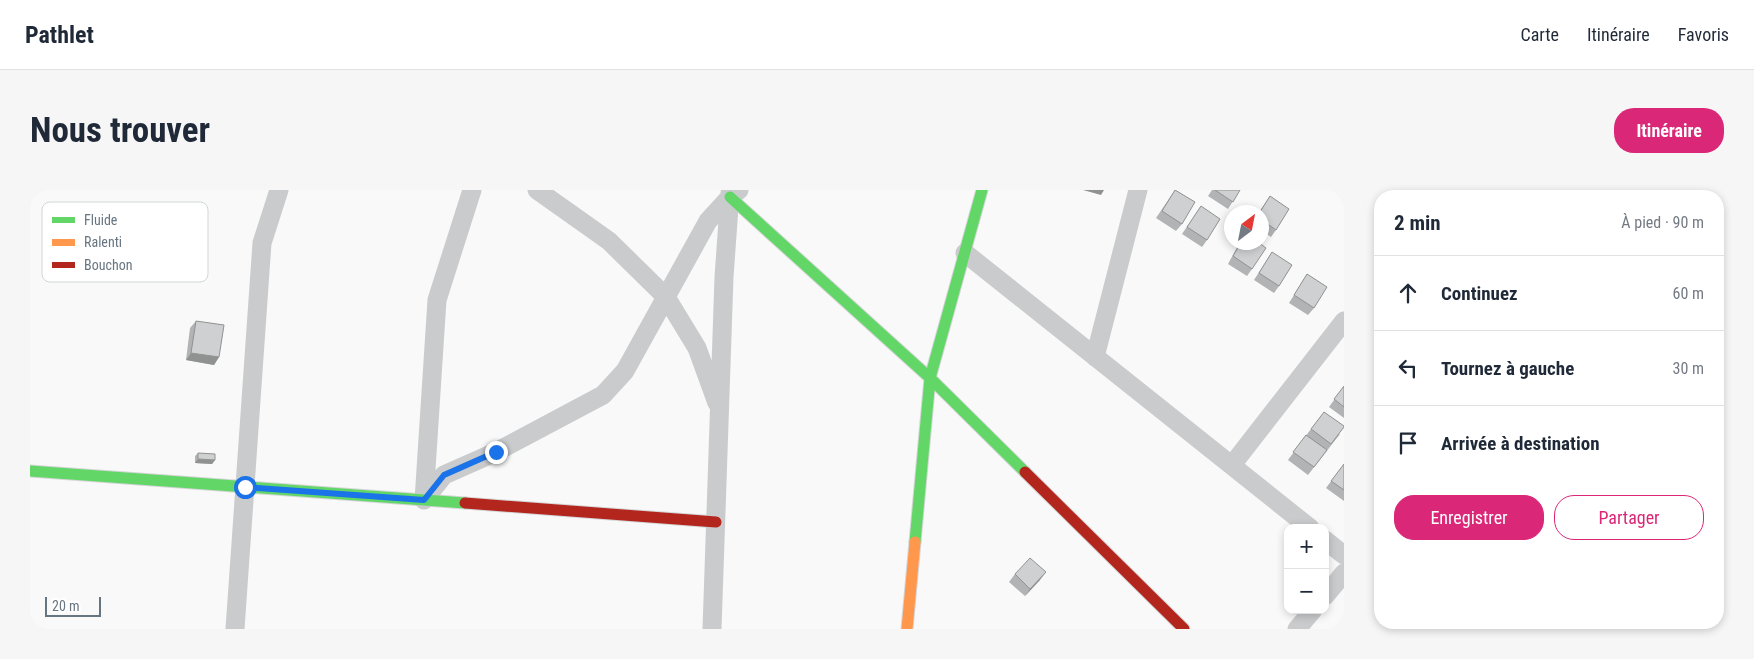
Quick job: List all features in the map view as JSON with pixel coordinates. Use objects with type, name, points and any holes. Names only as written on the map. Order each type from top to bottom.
[{"type":"street","points":[[235,629],[262,243],[279,190]]},
{"type":"street","points":[[424,500],[437,300],[472,190]]},
{"type":"street","points":[[537,190],[608,241],[666,297],[697,348],[720,411]]},
{"type":"street","points":[[907,629],[930,378],[982,190]]},
{"type":"street","points":[[1095,357],[1138,190]]},
{"type":"street","points":[[424,500],[444,475],[496,452],[603,395],[625,371],[708,221],[733,192]]},
{"type":"street","points":[[733,192],[930,378],[1184,629]]},
{"type":"street","points":[[712,629],[720,411],[733,192]]},
{"type":"street","points":[[965,253],[1305,524]]},
{"type":"street","points":[[1232,465],[1344,321]]},
{"type":"street","points":[[30,471],[716,522]]},
{"type":"street","points":[[1329,543],[1344,554]]},
{"type":"street","points":[[1329,591],[1344,573]]},
{"type":"street","points":[[1298,629],[1310,614]]},
{"type":"building","points":[[1175,190],[1195,202],[1182,224],[1162,211]]},
{"type":"building","points":[[1215,190],[1240,190],[1233,202]]},
{"type":"building","points":[[1270,196],[1289,209],[1276,230],[1269,225],[1269,205],[1264,205]]},
{"type":"building","points":[[1201,206],[1220,219],[1207,240],[1187,227]]},
{"type":"building","points":[[1236,250],[1265,250],[1252,269],[1233,256]]},
{"type":"building","points":[[1272,252],[1292,265],[1279,286],[1259,273]]},
{"type":"building","points":[[1307,274],[1327,287],[1314,308],[1294,295]]},
{"type":"building","points":[[196,321],[224,325],[219,357],[191,353]]},
{"type":"building","points":[[1344,386],[1344,407],[1334,399]]},
{"type":"building","points":[[1324,412],[1344,426],[1331,444],[1311,429]]},
{"type":"building","points":[[1306,435],[1327,450],[1314,467],[1293,452]]},
{"type":"building","points":[[198,453],[215,454],[215,460],[198,459]]},
{"type":"building","points":[[1344,464],[1344,490],[1331,481]]},
{"type":"building","points":[[1030,558],[1046,572],[1030,589],[1015,574]]},
{"type":"traffic: fast","points":[[982,190],[930,378],[1025,472]]},
{"type":"traffic: fast","points":[[730,197],[930,378],[915,542]]},
{"type":"traffic: fast","points":[[30,471],[465,503]]},
{"type":"traffic: slow","points":[[907,629],[915,542]]},
{"type":"traffic: jam","points":[[1025,472],[1184,629]]},
{"type":"traffic: jam","points":[[465,503],[716,522]]},
{"type":"route","points":[[245,487],[424,500],[444,475],[496,452]]}]
